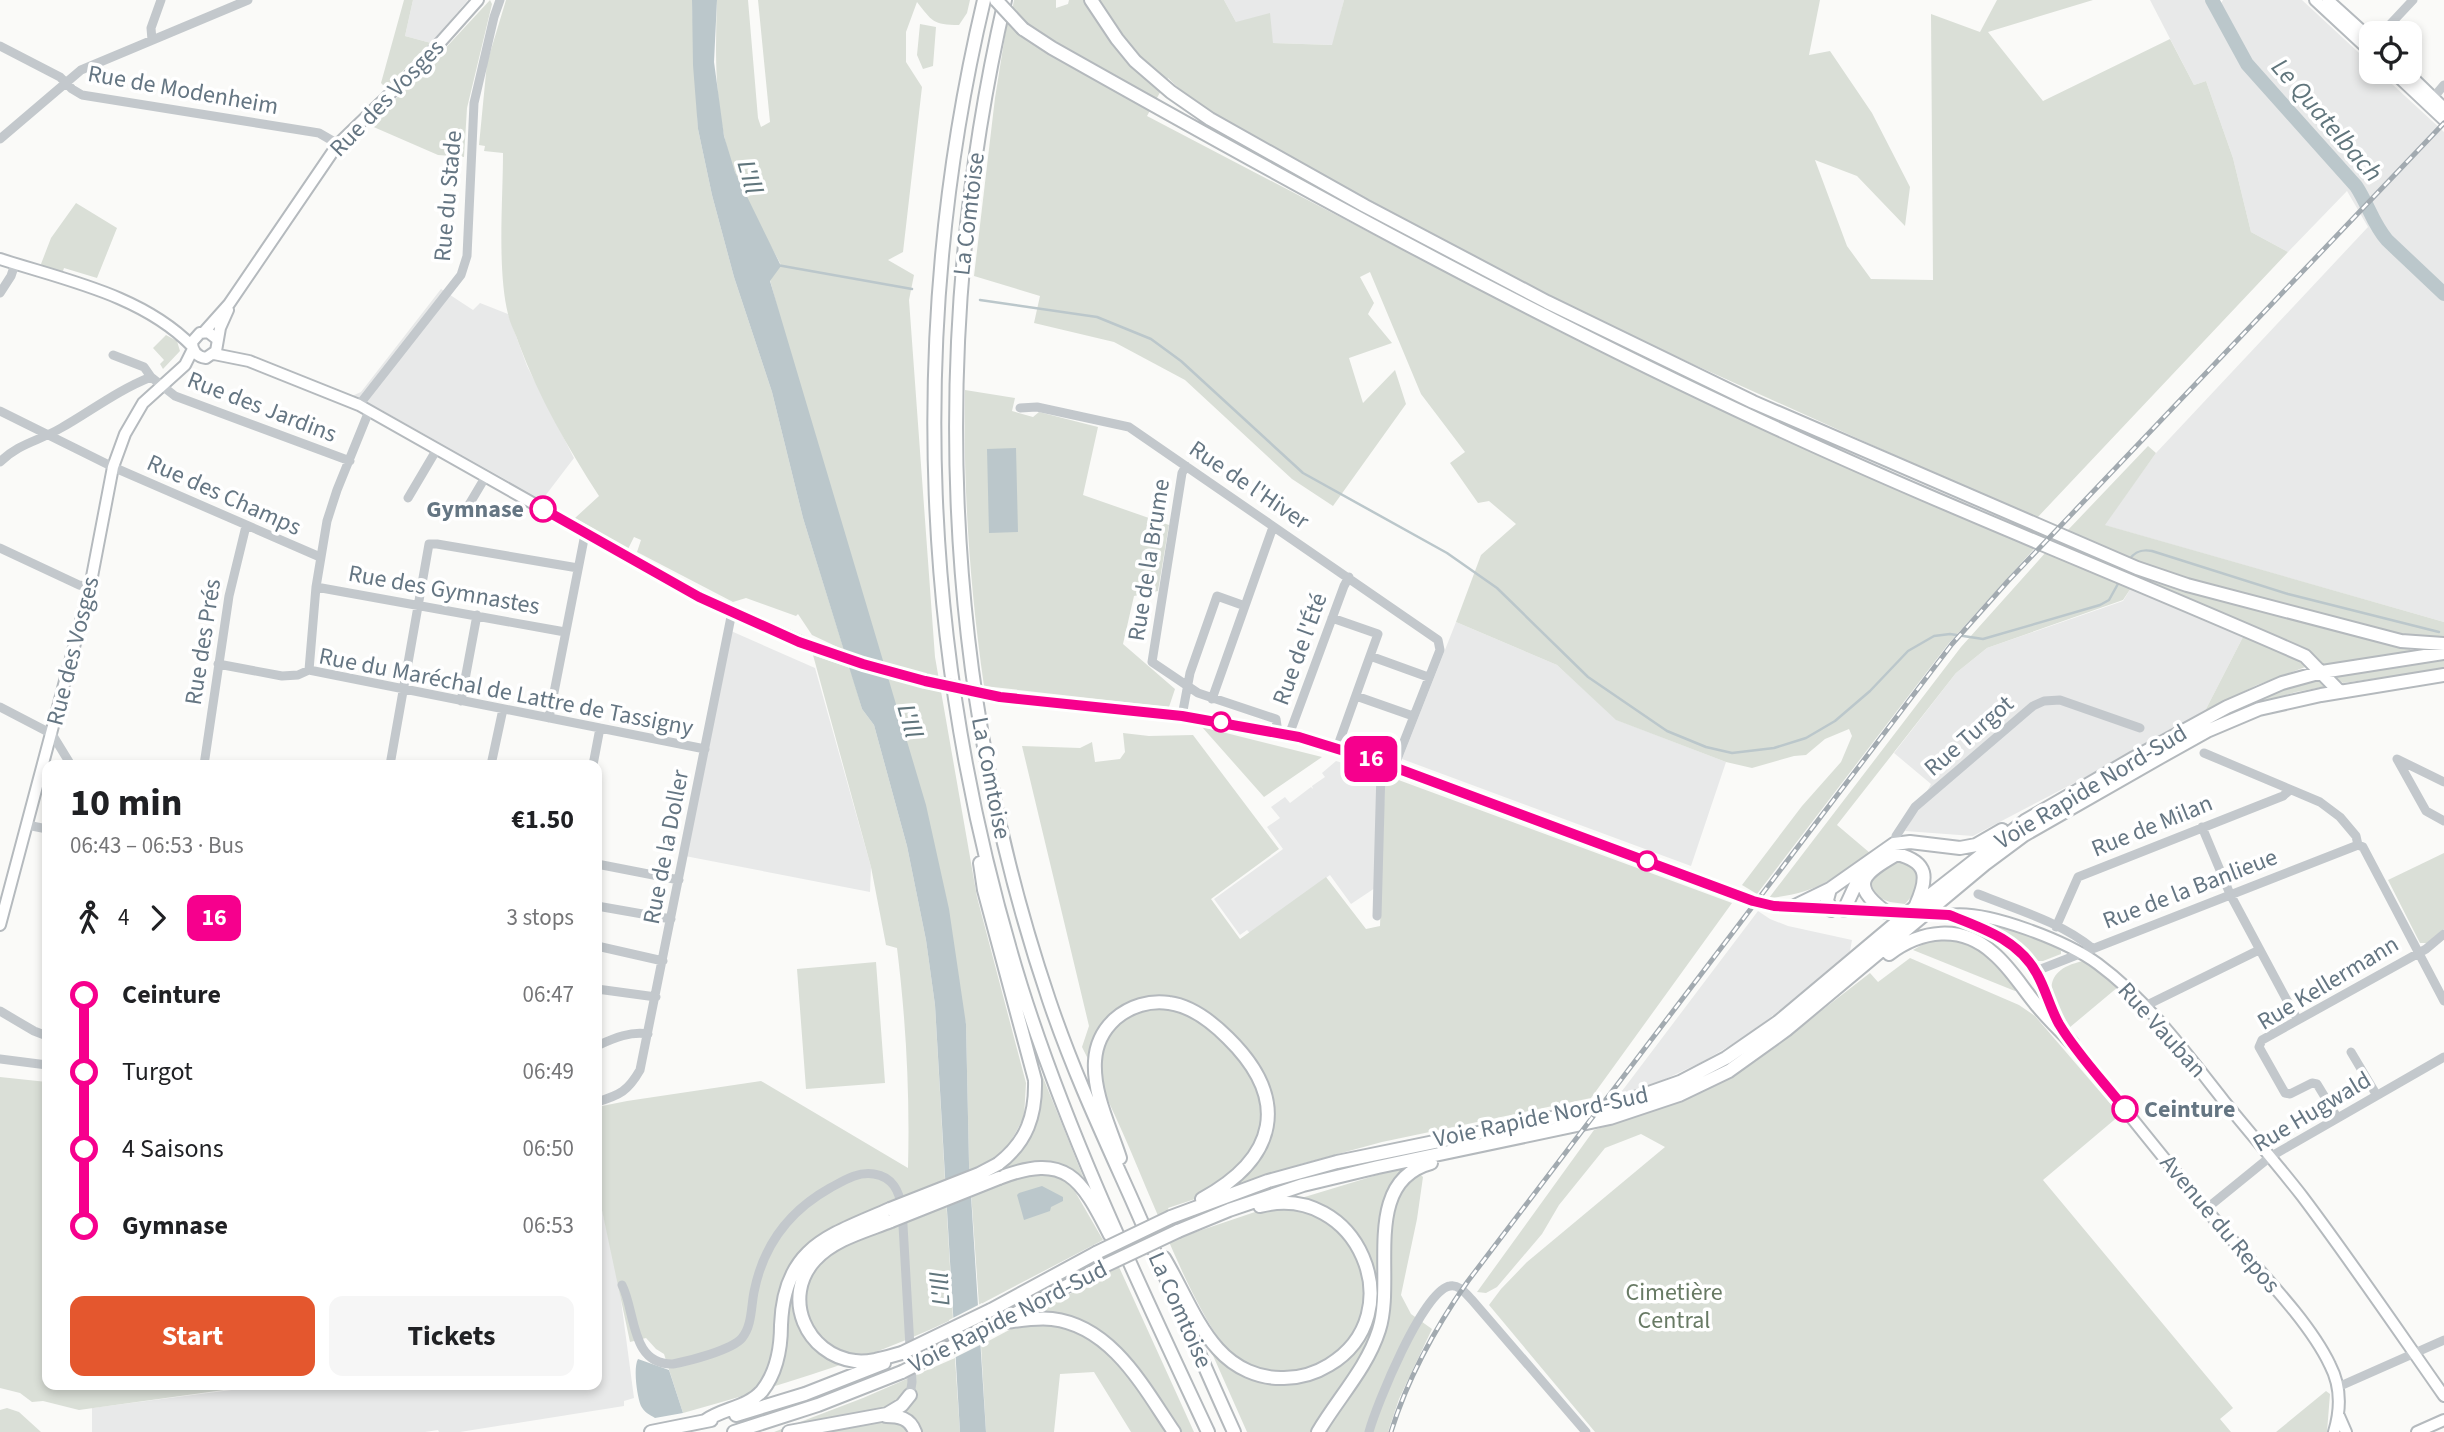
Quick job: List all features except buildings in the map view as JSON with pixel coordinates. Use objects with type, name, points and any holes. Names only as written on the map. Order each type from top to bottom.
[{"type":"highway","name":"La Comtoise","points":[[984,0],[957,127],[946,203],[935,337],[935,491],[944,621],[962,749],[977,824],[1022,988],[1064,1107],[1121,1242],[1209,1432]]},
{"type":"highway","points":[[996,0],[1023,29],[1047,45],[1360,219],[1587,337],[1800,439],[2305,656],[2340,692]]},
{"type":"highway","name":"La Comtoise","points":[[1005,0],[976,144],[958,313],[956,483],[964,603],[979,720],[999,822],[1016,889],[1064,1044],[1086,1101],[1234,1432]]},
{"type":"highway","points":[[1091,0],[1135,61],[1171,92],[1210,118],[1365,206],[1547,302],[1741,396],[2119,562],[2187,585],[2401,642],[2444,644]]},
{"type":"highway","name":"Voie Rapide Nord-Sud","points":[[651,1432],[724,1418],[805,1394],[881,1365],[1171,1217],[1268,1181],[1337,1162],[1615,1105],[1705,1071],[1778,1022],[1915,907],[2025,821],[2227,707],[2282,683],[2322,671],[2444,653]]},
{"type":"highway","name":"Voie Rapide Nord-Sud","points":[[734,1432],[818,1405],[902,1373],[1102,1267],[1228,1210],[1303,1185],[1610,1118],[1654,1105],[1704,1084],[1769,1044],[1985,864],[2053,817],[2233,719],[2259,709],[2444,675]]},
{"type":"highway","points":[[1793,907],[1830,889],[1910,842],[1960,848],[1976,845],[2025,821]]},
{"type":"highway","points":[[902,1353],[858,1362],[834,1354],[818,1344],[808,1332],[799,1306],[803,1279],[820,1255],[891,1215],[999,1164],[1013,1152],[1027,1132],[1035,1110],[1035,1080],[984,890],[977,824]]},
{"type":"highway","points":[[1830,889],[1827,900],[1837,910],[1857,882],[1896,849]]},
{"type":"highway","points":[[1896,849],[1919,864],[1924,872],[1926,879],[1915,907]]},
{"type":"highway","points":[[1867,873],[1864,891],[1870,900],[1887,912]]},
{"type":"highway","points":[[1853,976],[1905,943],[1922,936],[1940,932],[1965,937],[1994,953],[2036,1005],[2072,1043]]},
{"type":"highway","points":[[1132,1200],[1098,1091],[1096,1052],[1106,1028],[1126,1011],[1148,1003],[1175,1004],[1203,1017],[1236,1046],[1261,1083],[1267,1101],[1268,1119],[1261,1145],[1241,1172],[1223,1187],[1171,1217]]},
{"type":"highway","points":[[1318,1432],[1365,1362],[1379,1330],[1385,1294],[1385,1222],[1398,1186],[1405,1176],[1420,1166],[1494,1142]]},
{"type":"highway","points":[[705,1421],[716,1413],[749,1402],[767,1384],[779,1354],[786,1291],[795,1268],[805,1255],[828,1237],[1023,1169],[1045,1166],[1064,1172],[1079,1185],[1098,1212],[1186,1384]]},
{"type":"highway","points":[[1143,1225],[1163,1255],[1210,1340],[1224,1355],[1241,1367],[1268,1377],[1299,1377],[1331,1364],[1356,1341],[1368,1312],[1370,1280],[1358,1245],[1332,1218],[1303,1205],[1274,1203],[1178,1231]]},
{"type":"highway","points":[[996,1324],[1039,1318],[1052,1319],[1075,1324],[1093,1334],[1122,1359],[1174,1432]]},
{"type":"highway","points":[[789,1432],[878,1416],[895,1410],[910,1395]]},
{"type":"highway","points":[[878,1416],[902,1417],[915,1432]]},
{"type":"main road","name":"Rue des Vosges","points":[[45,760],[90,587],[113,467],[134,417],[142,403],[185,365],[194,338],[229,303],[338,144],[421,64],[478,0]]},
{"type":"main road","points":[[2315,0],[2359,37]]},
{"type":"main road","points":[[2328,0],[2359,34]]},
{"type":"main road","points":[[2409,84],[2444,108]]},
{"type":"main road","points":[[2417,84],[2444,120]]},
{"type":"main road","points":[[0,259],[124,301],[174,329],[197,354],[214,349],[211,333],[174,329]]},
{"type":"main road","name":"Rue des Vosges","points":[[161,387],[173,383],[214,349],[229,303]]},
{"type":"main road","name":"Rue Vauban","points":[[214,349],[364,408],[699,597],[810,646],[892,673],[1000,697],[1182,716],[1283,734],[1388,765],[1753,901],[1837,910],[1972,914],[1990,917],[2080,953],[2112,975],[2145,1006],[2270,1157],[2302,1197],[2444,1396]]},
{"type":"main road","name":"Rue des Vosges","points":[[0,925],[42,770]]},
{"type":"main road","points":[[1949,915],[1995,934],[2010,944],[2036,971]]},
{"type":"main road","name":"Avenue du Repos","points":[[2036,971],[2058,1022],[2072,1043],[2322,1349],[2338,1387],[2339,1416],[2334,1432]]},
{"type":"main road","name":"Avenue du Repos","points":[[2339,1416],[2346,1432]]},
{"type":"main road","points":[[2417,1432],[2444,1420]]},
{"type":"street","points":[[152,40],[151,28],[161,0]]},
{"type":"street","points":[[0,46],[67,83],[81,70],[248,0]]},
{"type":"street","name":"Rue du Stade","points":[[309,670],[316,587],[327,521],[350,461],[364,408],[465,266],[474,103],[500,0]]},
{"type":"street","points":[[2393,21],[2413,0]]},
{"type":"street","name":"Rue de Modenheim","points":[[0,139],[67,83],[82,95],[319,133],[338,144]]},
{"type":"street","points":[[2431,101],[2444,85]]},
{"type":"street","points":[[0,293],[15,264]]},
{"type":"street","name":"Rue des Jardins","points":[[113,355],[144,367],[161,387],[175,396],[350,461]]},
{"type":"street","points":[[0,462],[19,446],[59,430],[128,386],[151,377]]},
{"type":"street","name":"Rue de l'Hiver","points":[[1020,408],[1038,407],[1129,427],[1438,640],[1440,650],[1428,677]]},
{"type":"street","name":"Rue des Champs","points":[[0,411],[113,467],[320,558]]},
{"type":"street","points":[[408,498],[437,449]]},
{"type":"street","name":"Rue de la Brume","points":[[1186,466],[1182,472],[1152,662],[1187,687]]},
{"type":"street","points":[[467,508],[486,476]]},
{"type":"street","name":"Rue des Prés","points":[[205,760],[232,583],[246,526]]},
{"type":"street","points":[[1212,699],[1273,527]]},
{"type":"street","points":[[549,718],[585,534]]},
{"type":"street","points":[[391,760],[429,544],[578,568]]},
{"type":"street","points":[[0,548],[79,585],[90,587]]},
{"type":"street","name":"Rue de l'Été","points":[[1283,734],[1349,577]]},
{"type":"street","name":"Rue des Gymnastes","points":[[316,587],[565,632]]},
{"type":"street","points":[[1182,716],[1187,687],[1217,596],[1245,606]]},
{"type":"street","name":"Rue de la Doller","points":[[602,1100],[631,1086],[640,1070],[732,612]]},
{"type":"street","points":[[461,701],[477,615]]},
{"type":"street","points":[[1332,618],[1378,634],[1337,748]]},
{"type":"street","points":[[1370,656],[1428,677],[1413,716],[1388,765],[1381,771],[1377,916]]},
{"type":"street","name":"Rue du Maréchal de Lattre de Tassigny","points":[[218,664],[282,676],[298,675],[309,670],[705,749]]},
{"type":"street","points":[[1187,687],[1212,699],[1276,719],[1283,734]]},
{"type":"street","points":[[1356,696],[1413,716]]},
{"type":"street","name":"Rue Turgot","points":[[1896,849],[1896,836],[1915,807],[2033,706],[2043,701],[2060,700],[2140,728]]},
{"type":"street","points":[[0,707],[52,734],[68,760]]},
{"type":"street","points":[[492,760],[503,709]]},
{"type":"street","points":[[594,760],[600,728]]},
{"type":"street","points":[[2204,753],[2330,808],[2356,836],[2358,845],[2363,847],[2444,1002]]},
{"type":"street","points":[[2444,782],[2397,759],[2426,811],[2444,821]]},
{"type":"street","name":"Rue de Milan","points":[[2056,927],[2078,877],[2283,796],[2290,790]]},
{"type":"street","points":[[27,825],[42,828]]},
{"type":"street","points":[[2202,828],[2230,894],[2297,1019]]},
{"type":"street","name":"Rue de la Banlieue","points":[[2036,971],[2358,845]]},
{"type":"street","points":[[602,865],[679,880]]},
{"type":"street","points":[[1978,894],[2056,927],[2092,948]]},
{"type":"street","points":[[602,907],[671,919]]},
{"type":"street","name":"Rue Kellermann","points":[[2337,1117],[2316,1084],[2312,1083],[2290,1094],[2285,1093],[2259,1047],[2262,1040],[2426,949],[2444,934]]},
{"type":"street","points":[[602,947],[663,961]]},
{"type":"street","points":[[2145,1006],[2259,950]]},
{"type":"street","points":[[602,990],[656,997]]},
{"type":"street","points":[[0,1011],[42,1034]]},
{"type":"street","points":[[602,1043],[616,1037],[648,1034]]},
{"type":"street","points":[[2351,1052],[2376,1094]]},
{"type":"street","name":"Rue Hugwald","points":[[2206,1209],[2270,1157],[2444,1056]]},
{"type":"street","points":[[0,1059],[42,1064]]},
{"type":"street","points":[[622,1285],[629,1301],[639,1343],[654,1359],[664,1364],[673,1364],[733,1345],[746,1332],[760,1269],[769,1246],[782,1226],[805,1204],[830,1188],[861,1174],[879,1175],[895,1186],[902,1208],[912,1382],[910,1395]]},
{"type":"street","points":[[1369,1432],[1395,1362],[1412,1331],[1437,1296],[1445,1288],[1452,1286],[1459,1288],[1472,1300],[1586,1432]]},
{"type":"street","points":[[2338,1387],[2444,1340]]},
{"type":"shaded area","points":[[413,0],[468,0],[431,43],[405,36]]},
{"type":"shaded area","name":"L'Ill","points":[[692,0],[717,0],[714,62],[724,136],[735,172],[781,266],[770,281],[926,805],[949,909],[966,1024],[969,1164],[986,1432],[960,1432],[935,1005],[926,940],[907,846],[874,725],[862,709],[803,518],[772,392],[734,277],[712,195],[698,129]]},
{"type":"shaded area","points":[[1224,0],[1344,0],[1333,45],[1273,43],[1236,22]]},
{"type":"shaded area","points":[[2150,0],[2215,0],[2220,5],[2223,0],[2302,0],[2359,53],[2359,84],[2392,84],[2444,132],[2444,622],[2104,525],[2156,453],[2368,227],[2347,191],[2288,252],[2251,232],[2233,158],[2206,81],[2194,85]]},
{"type":"shaded area","points":[[441,289],[473,310],[480,303],[508,314],[527,366],[574,458],[542,500],[352,396],[361,392]]},
{"type":"shaded area","points":[[1016,448],[1018,532],[989,533],[987,449]]},
{"type":"shaded area","points":[[2131,588],[2244,635],[2205,711],[2179,728],[1973,836],[1905,831],[1931,784],[1894,753],[1956,673],[1987,648],[2123,601]]},
{"type":"shaded area","points":[[1456,622],[1557,665],[1617,720],[1726,762],[1691,866],[1402,759]]},
{"type":"shaded area","points":[[731,631],[815,668],[871,867],[870,892],[685,856]]},
{"type":"shaded area","points":[[1336,761],[1377,773],[1375,888],[1351,904],[1330,875],[1250,933],[1247,930],[1240,935],[1214,899],[1283,849],[1267,827],[1280,818],[1271,807],[1285,797],[1290,803],[1311,787],[1313,789],[1312,786],[1325,777],[1322,773]]},
{"type":"shaded area","points":[[1758,911],[1788,926],[1852,940],[1850,951],[1743,1038],[1702,1062],[1661,1081],[1619,1095]]},
{"type":"shaded area","points":[[1042,1186],[1063,1197],[1063,1201],[1051,1207],[1050,1211],[1024,1220],[1017,1195]]},
{"type":"shaded area","points":[[602,1209],[619,1285],[634,1398],[624,1401],[624,1406],[460,1432],[92,1432],[92,1408],[232,1390],[602,1390]]},
{"type":"shaded area","points":[[638,1359],[669,1370],[683,1413],[655,1418],[644,1410],[636,1382]]},
{"type":"green space","points":[[404,0],[413,0],[405,36],[431,43],[386,88],[381,83]]},
{"type":"green space","points":[[490,0],[492,4],[467,108],[464,157],[438,155],[369,125],[427,68]]},
{"type":"green space","points":[[506,0],[692,0],[698,129],[712,195],[734,277],[772,392],[803,518],[844,650],[812,635],[798,614],[796,616],[746,598],[733,602],[637,552],[641,540],[634,537],[628,549],[575,518],[599,496],[545,403],[510,322],[502,256],[503,153],[484,151],[485,146],[479,145],[487,63]]},
{"type":"green space","points":[[717,0],[748,0],[761,127],[770,122],[758,0],[970,0],[967,13],[959,25],[934,21],[917,2],[906,32],[906,62],[922,87],[903,252],[888,260],[914,275],[909,300],[935,657],[977,897],[1026,1083],[1024,1117],[1009,1145],[1028,1139],[1035,1119],[1039,1090],[1036,1060],[1084,1179],[1073,1188],[1103,1240],[979,1305],[969,1164],[966,1024],[770,280],[781,265],[745,196],[728,151],[717,87]]},
{"type":"green space","points":[[1014,0],[1056,0],[1056,8],[1068,4],[1069,0],[1224,0],[1236,22],[1270,13],[1273,43],[1332,45],[1344,0],[1820,0],[1809,55],[1830,51],[1872,113],[1910,187],[1905,226],[1857,176],[1815,160],[1847,246],[1871,279],[1933,280],[1931,14],[1980,32],[1997,0],[2093,0],[1988,32],[2043,101],[2170,39],[2194,85],[2206,81],[2233,158],[2251,232],[2288,252],[2036,519],[1529,287],[1234,126],[1190,99],[1168,78],[1147,116],[1558,331],[1684,391],[2035,548],[1949,643],[1757,894],[1742,885],[1802,806],[1841,762],[1852,736],[1849,729],[1825,739],[1806,755],[1752,768],[1726,762],[1616,720],[1557,665],[1456,622],[1481,555],[1516,524],[1489,501],[1478,503],[1450,463],[1465,452],[1421,394],[1370,272],[1360,277],[1374,303],[1368,314],[1392,343],[1349,358],[1363,403],[1395,370],[1406,404],[1333,506],[1292,479],[1185,380],[1114,342],[1034,323],[1040,296],[974,276],[995,98],[1007,23],[1023,35],[1012,11]]},
{"type":"green space","points":[[920,24],[936,27],[933,66],[923,69],[917,55]]},
{"type":"green space","points":[[76,203],[117,228],[97,278],[64,268],[62,274],[43,269],[41,264],[51,238]]},
{"type":"green space","points":[[166,335],[177,341],[180,351],[163,369],[160,364],[164,360],[153,348]]},
{"type":"green space","points":[[965,390],[1015,398],[1012,411],[1033,417],[1039,412],[1098,427],[1083,495],[1169,525],[1158,591],[1134,596],[1123,644],[1175,689],[1169,707],[984,686],[968,539]]},
{"type":"green space","points":[[2148,446],[2156,453],[2105,525],[2444,622],[2444,641],[2416,640],[2193,581],[2141,563],[2067,531]]},
{"type":"green space","points":[[2046,552],[2131,588],[2123,600],[1987,648],[1956,673],[1837,825],[1870,853],[1845,871],[1812,889],[1769,898],[1961,647]]},
{"type":"green space","points":[[2136,574],[2411,651],[2324,666],[2305,651],[2134,578]]},
{"type":"green space","points":[[2244,635],[2306,662],[2308,666],[2257,685],[2205,711]]},
{"type":"green space","points":[[813,655],[850,668],[862,709],[874,725],[907,846],[926,940],[935,1005],[953,1319],[854,1360],[683,1413],[664,1354],[646,1338],[630,1342],[602,1210],[602,1106],[761,1081],[908,1168],[907,1058],[897,948],[886,945],[871,867]]},
{"type":"green space","points":[[2438,659],[2444,661],[2444,669],[2343,683],[2334,677],[2334,674]]},
{"type":"green space","points":[[2319,677],[2325,683],[2323,687],[2240,707],[2283,687]]},
{"type":"green space","points":[[1202,727],[1322,757],[1264,797]]},
{"type":"green space","points":[[1123,733],[1149,736],[1193,735],[1279,849],[1211,899],[1240,939],[1326,877],[1366,929],[1380,926],[1385,775],[1732,903],[1591,1098],[1382,1142],[1301,1164],[1168,1208],[1181,1237],[1410,1165],[1423,1177],[1401,1295],[1411,1314],[1432,1329],[1399,1399],[1388,1432],[1247,1432],[1211,1351],[1223,1345],[1200,1308],[1181,1269],[1116,1118],[1082,1047],[1089,1026],[1022,746],[1080,748],[1092,742],[1095,762],[1120,759],[1125,752]]},
{"type":"green space","points":[[2444,853],[2444,929],[2427,943],[2420,943],[2388,880]]},
{"type":"green space","points":[[1899,858],[1917,868],[1918,889],[1905,904],[1874,896],[1869,886],[1872,875]]},
{"type":"green space","points":[[1982,920],[2011,927],[2058,948],[2061,954],[2035,961],[2012,940]]},
{"type":"green space","points":[[1959,940],[1985,951],[2018,989],[2015,991],[1913,950],[1929,941]]},
{"type":"green space","name":"Cimetière Central","points":[[1910,958],[2019,1005],[2035,1016],[2120,1115],[2043,1180],[2233,1408],[2220,1419],[2231,1432],[1595,1432],[1489,1305],[1527,1262],[1665,1147],[1641,1134],[1605,1148],[1559,1205],[1542,1234],[1497,1287],[1486,1293],[1477,1292],[1594,1130],[1665,1107],[1731,1076],[1790,1035],[1870,973],[1878,982]]},
{"type":"green space","points":[[2083,961],[2118,987],[2069,1028],[2056,1007],[2052,987],[2059,972]]},
{"type":"green space","points":[[876,962],[885,1083],[806,1089],[797,969]]},
{"type":"green space","points":[[0,1077],[42,1081],[42,1390],[223,1390],[79,1410],[43,1401],[32,1402],[20,1393],[0,1388]]},
{"type":"green space","points":[[1119,1267],[1194,1432],[1131,1432],[1094,1372],[1060,1374],[1054,1432],[986,1432],[981,1345],[1011,1329],[1037,1325],[1033,1314]]},
{"type":"green space","points":[[955,1358],[960,1432],[774,1432],[863,1398]]},
{"type":"green space","points":[[2326,1391],[2330,1394],[2327,1432],[2276,1432]]},
{"type":"green space","points":[[7,1408],[19,1412],[41,1432],[0,1432],[0,1410]]},
{"type":"pier","points":[[982,1303],[984,1343],[952,1359],[949,1320]]},
{"type":"waterway","name":"Le Quatelbach","points":[[2212,0],[2247,64],[2356,186],[2387,240],[2444,294]]},
{"type":"waterway","points":[[777,265],[912,289]]},
{"type":"waterway","points":[[980,300],[1097,317],[1151,339],[1181,361],[1303,473],[1447,553],[1497,588],[1588,677],[1667,731],[1706,747],[1732,753],[1774,748],[1806,738],[1835,721],[1870,691],[1908,651],[1934,636],[1950,634],[1983,639],[2100,605],[2109,600],[2119,582]]},
{"type":"waterway","points":[[2129,560],[2139,551],[2152,551],[2288,594],[2439,632]]},
{"type":"railway","points":[[1391,1432],[1424,1353],[1468,1281],[1952,644],[2008,581],[2444,123]]},
{"type":"bus line","name":"16","points":[[543,509],[699,597],[810,646],[892,673],[1000,697],[1182,716],[1299,737],[1383,763],[1753,901],[1774,906],[1949,915],[1976,924],[2010,944],[2036,971],[2058,1022],[2125,1109]]},
{"type":"place","name":"Gymnase","points":[[543,509]]},
{"type":"place","name":"Ceinture","points":[[2125,1109]]}]
